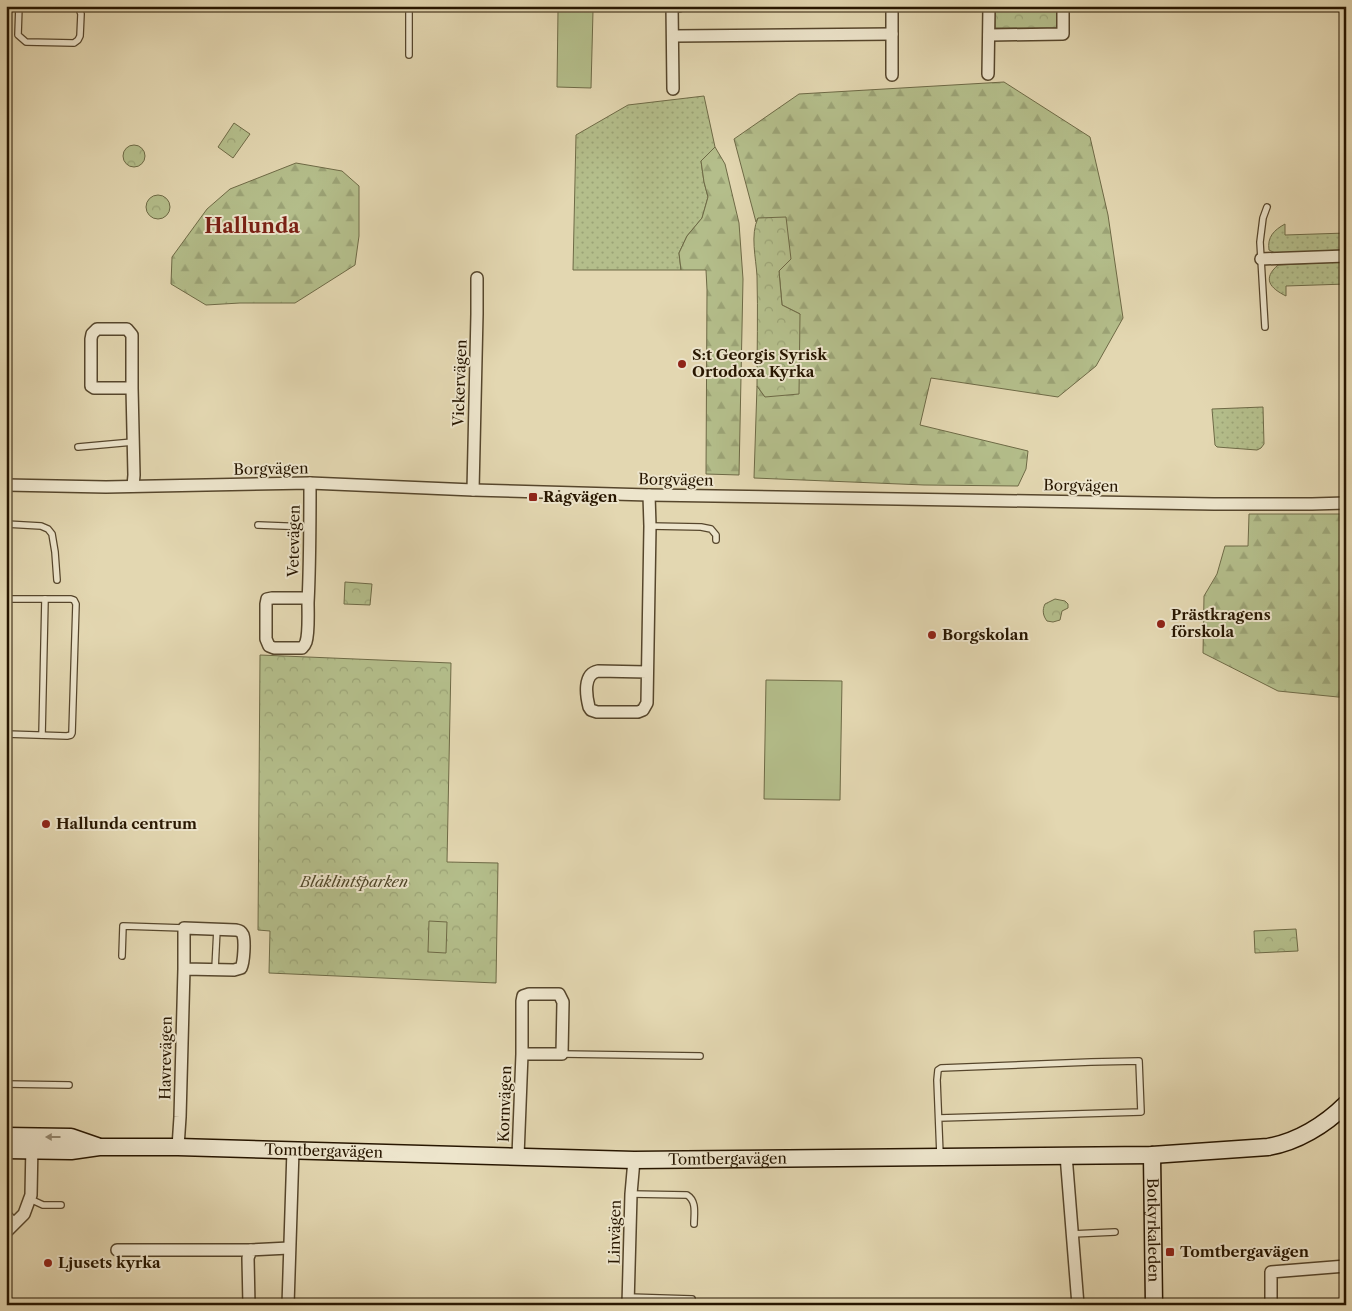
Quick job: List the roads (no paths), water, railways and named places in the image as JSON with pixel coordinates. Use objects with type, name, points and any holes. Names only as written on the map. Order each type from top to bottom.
[{"type":"street","points":[[673,89],[672,6],[679,6]]},
{"type":"street","points":[[892,6],[892,75]]},
{"type":"street","points":[[988,74],[989,6]]},
{"type":"street","points":[[990,36],[1063,34],[1063,6]]},
{"type":"street","points":[[673,36],[892,34]]},
{"type":"street","points":[[1261,259],[1346,256]]},
{"type":"street","name":"Vickervägen","points":[[473,490],[478,314],[477,278]]},
{"type":"street","points":[[132,388],[94,388],[91,386],[91,339],[92,334],[97,329],[127,328],[132,335],[133,486]]},
{"type":"street","name":"Borgvägen","points":[[6,485],[133,486],[310,483],[649,495],[1214,504],[1346,503]]},
{"type":"street","name":"Vetevägen","points":[[308,598],[267,599],[266,639],[269,646],[274,648],[302,648],[307,640],[310,527],[310,483]]},
{"type":"street","points":[[647,672],[592,672],[587,682],[589,707],[597,712],[638,712],[643,710],[647,703],[649,495]]},
{"type":"street","points":[[184,928],[236,930],[241,932],[243,936],[243,964],[241,968],[234,970],[184,969]]},
{"type":"street","name":"Havrevägen","points":[[178,1147],[184,928]]},
{"type":"street","name":"Kornvägen","points":[[518,1156],[522,1001],[524,996],[529,994],[559,994],[563,1002],[562,1054],[522,1054]]},
{"type":"street","name":"Tomtbergavägen","points":[[6,1136],[32,1144],[71,1151],[99,1147],[178,1147],[634,1160],[1152,1155],[1278,1145],[1304,1135],[1346,1104]]},
{"type":"street","points":[[6,1232],[24,1214],[30,1199],[32,1144]]},
{"type":"street","name":"Tomtbergavägen","points":[[6,1150],[32,1144]]},
{"type":"street","points":[[288,1305],[293,1150]]},
{"type":"street","points":[[1066,1155],[1078,1305]]},
{"type":"street","name":"Botkyrkaleden","points":[[1152,1155],[1154,1305]]},
{"type":"street","name":"Linvägen","points":[[628,1301],[631,1194],[634,1160]]},
{"type":"street","points":[[117,1250],[250,1250],[289,1248]]},
{"type":"street","points":[[249,1305],[248,1258],[250,1250]]},
{"type":"street","points":[[1271,1305],[1271,1272],[1346,1266]]},
{"type":"lane","points":[[19,6],[18,35],[26,42],[74,43],[80,36],[81,14],[78,6]]},
{"type":"lane","points":[[409,6],[409,55]]},
{"type":"lane","points":[[1264,327],[1260,242],[1262,218],[1267,207]]},
{"type":"lane","points":[[78,447],[133,442]]},
{"type":"lane","points":[[6,524],[41,526],[48,529],[52,534],[57,580]]},
{"type":"lane","points":[[258,525],[310,527]]},
{"type":"lane","points":[[650,526],[712,529],[716,535],[716,540]]},
{"type":"lane","points":[[6,599],[71,599],[76,604],[71,735],[6,734]]},
{"type":"lane","points":[[42,736],[44,599]]},
{"type":"lane","points":[[122,956],[123,926],[184,928]]},
{"type":"lane","points":[[215,969],[217,928]]},
{"type":"lane","points":[[562,1054],[700,1056]]},
{"type":"lane","points":[[939,1118],[1141,1112],[1140,1061],[941,1068],[938,1070],[937,1080],[940,1157]]},
{"type":"lane","points":[[6,1084],[69,1085]]},
{"type":"lane","points":[[631,1194],[687,1195],[691,1197],[694,1204],[694,1224]]},
{"type":"lane","points":[[30,1199],[43,1205],[61,1205]]},
{"type":"lane","points":[[6,1211],[16,1223]]},
{"type":"lane","points":[[1072,1234],[1115,1232]]},
{"type":"lane","points":[[628,1301],[692,1299]]},
{"type":"place","name":"S:t Georgis Syrisk Ortodoxa Kyrka","points":[[682,364]]},
{"type":"place","name":"Rågvägen","points":[[533,497]]},
{"type":"place","name":"Prästkragens förskola","points":[[1161,624]]},
{"type":"place","name":"Borgskolan","points":[[932,635]]},
{"type":"place","name":"Hallunda centrum","points":[[46,824]]},
{"type":"place","name":"Tomtbergavägen","points":[[1170,1252]]},
{"type":"place","name":"Ljusets kyrka","points":[[48,1263]]},
{"type":"district","name":"Hallunda","points":[[252,226]]},
{"type":"park label","name":"Blåklintsparken","points":[[354,882]]}]
